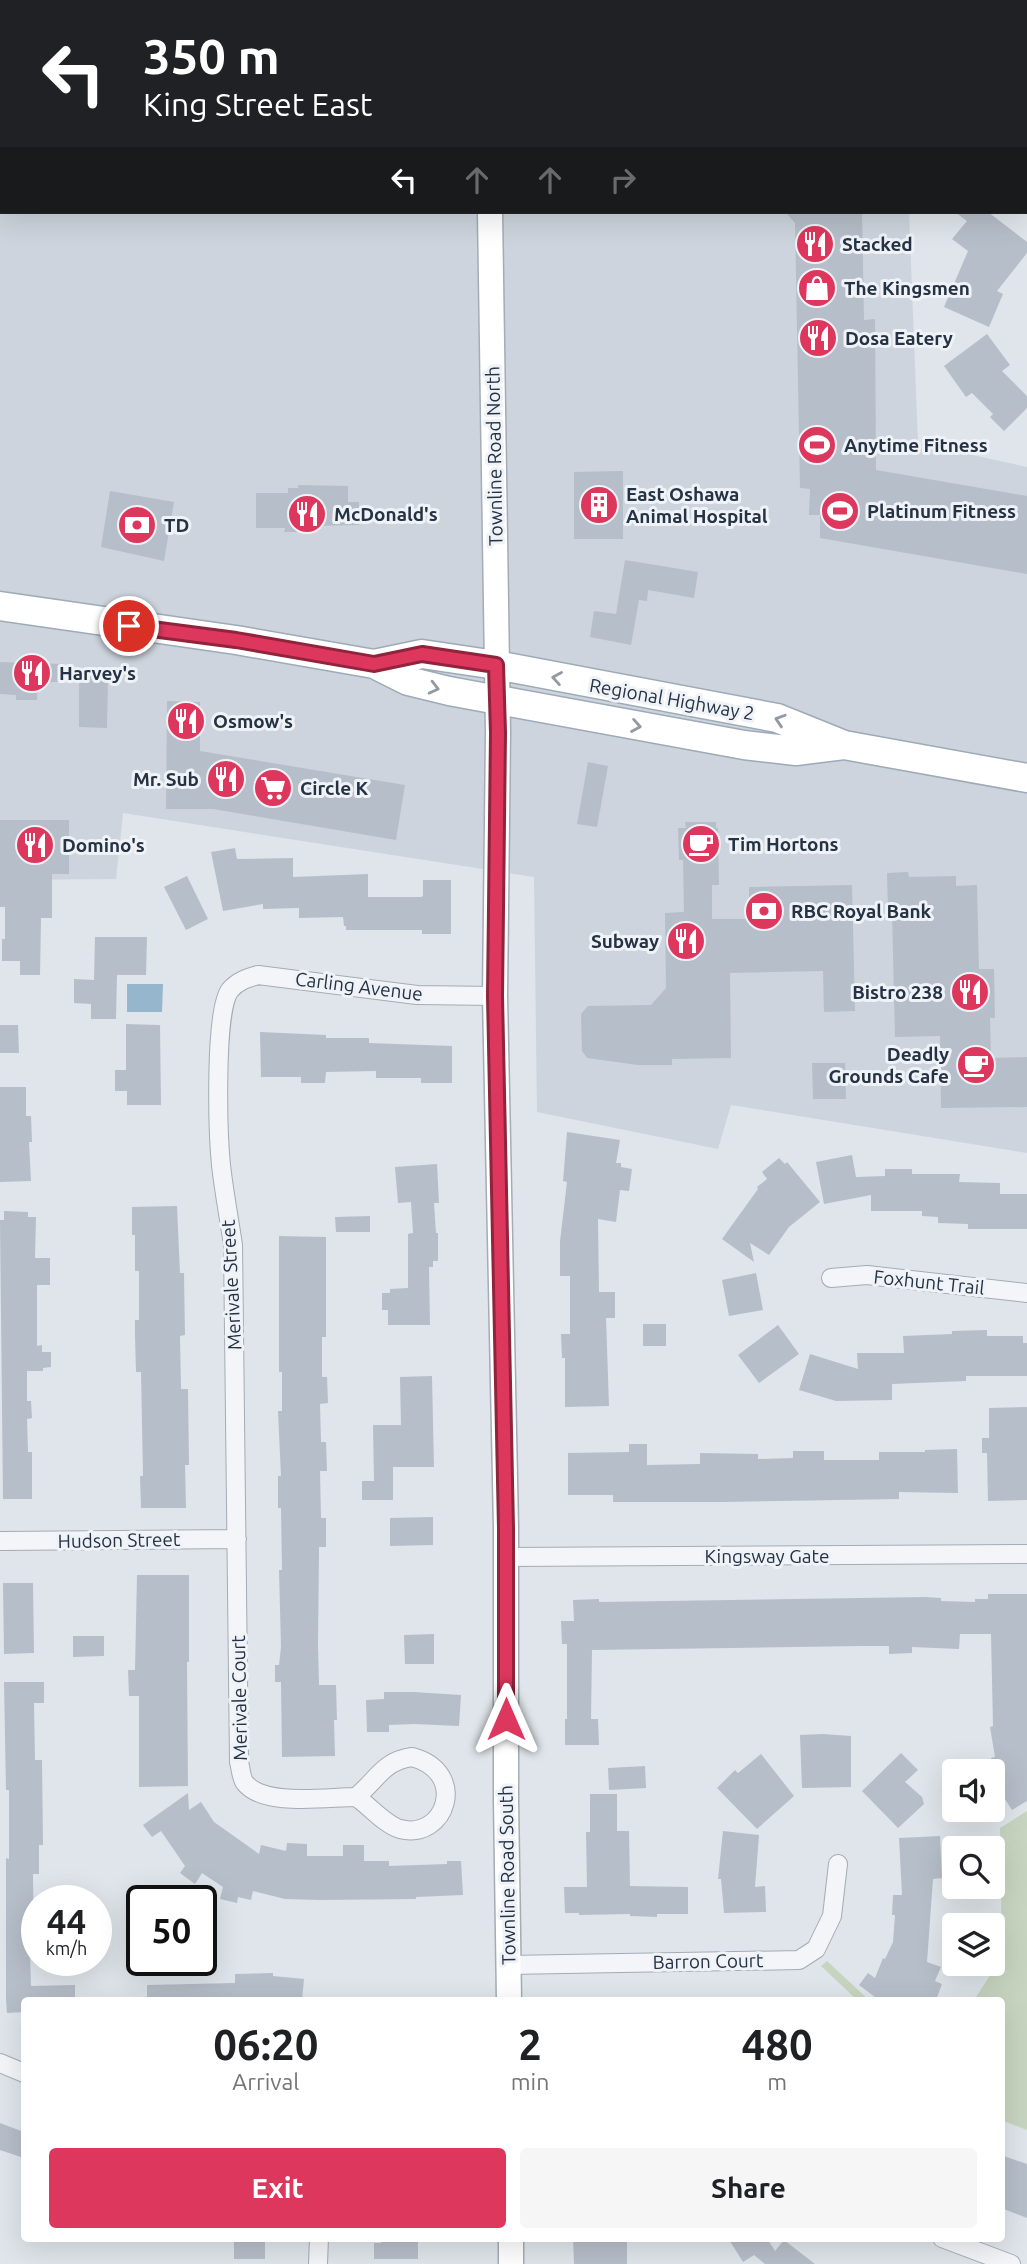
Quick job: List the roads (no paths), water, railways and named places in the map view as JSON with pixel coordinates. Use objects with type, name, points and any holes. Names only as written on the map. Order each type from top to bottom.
[{"type":"main road","name":"Townline Road North","points":[[490,214],[496,700]]},
{"type":"main road","points":[[0,606],[236,640],[374,664]]},
{"type":"main road","name":"Regional Highway 2","points":[[374,664],[422,654],[496,665],[777,718],[844,745],[1027,778]]},
{"type":"main road","name":"Regional Highway 2","points":[[374,664],[408,681],[744,746],[796,751],[844,745]]},
{"type":"main road","name":"Townline Road South","points":[[496,700],[498,733],[495,996],[506,1557],[509,1997]]},
{"type":"main road","points":[[511,2242],[511,2264]]},
{"type":"street","name":"Carling Avenue","points":[[229,991],[241,980],[258,975],[417,995],[495,996]]},
{"type":"street","name":"Merivale Street","points":[[229,991],[223,1007],[219,1041],[221,1163],[233,1245],[237,1539]]},
{"type":"street","name":"Foxhunt Trail","points":[[831,1278],[867,1275],[1027,1293]]},
{"type":"street","name":"Hudson Street","points":[[0,1541],[237,1539]]},
{"type":"street","name":"Merivale Court","points":[[237,1539],[237,1699],[239,1762],[243,1781],[256,1793],[277,1798],[356,1797]]},
{"type":"street","name":"Kingsway Gate","points":[[506,1557],[1027,1555]]},
{"type":"street","points":[[412,1757],[435,1767],[446,1789],[446,1802],[442,1812],[434,1821],[413,1830],[391,1825],[356,1797],[368,1788],[388,1764],[412,1757]]},
{"type":"street","name":"Barron Court","points":[[509,1965],[799,1960],[816,1949],[832,1916],[838,1864]]},
{"type":"street","points":[[0,2063],[21,2072]]},
{"type":"street","points":[[318,2264],[319,2242]]},
{"type":"street","points":[[953,2242],[1012,2264]]},
{"type":"water","points":[[127,984],[163,984],[162,1012],[127,1012]]},
{"type":"place","name":"Stacked","points":[[815,244]]},
{"type":"place","name":"The Kingsmen","points":[[817,288]]},
{"type":"place","name":"Dosa Eatery","points":[[818,338]]},
{"type":"place","name":"Anytime Fitness","points":[[817,445]]},
{"type":"place","name":"East Oshawa Animal Hospital","points":[[599,505]]},
{"type":"place","name":"Platinum Fitness","points":[[840,511]]},
{"type":"place","name":"McDonald's","points":[[307,514]]},
{"type":"place","name":"TD","points":[[137,525]]},
{"type":"place","name":"Harvey's","points":[[32,673]]},
{"type":"place","name":"Osmow's","points":[[186,721]]},
{"type":"place","name":"Mr. Sub","points":[[226,779]]},
{"type":"place","name":"Circle K","points":[[273,788]]},
{"type":"place","name":"Tim Hortons","points":[[701,844]]},
{"type":"place","name":"Domino's","points":[[35,845]]},
{"type":"place","name":"RBC Royal Bank","points":[[764,911]]},
{"type":"place","name":"Subway","points":[[686,941]]},
{"type":"place","name":"Bistro 238","points":[[970,992]]},
{"type":"place","name":"Deadly Grounds Cafe","points":[[976,1065]]}]
